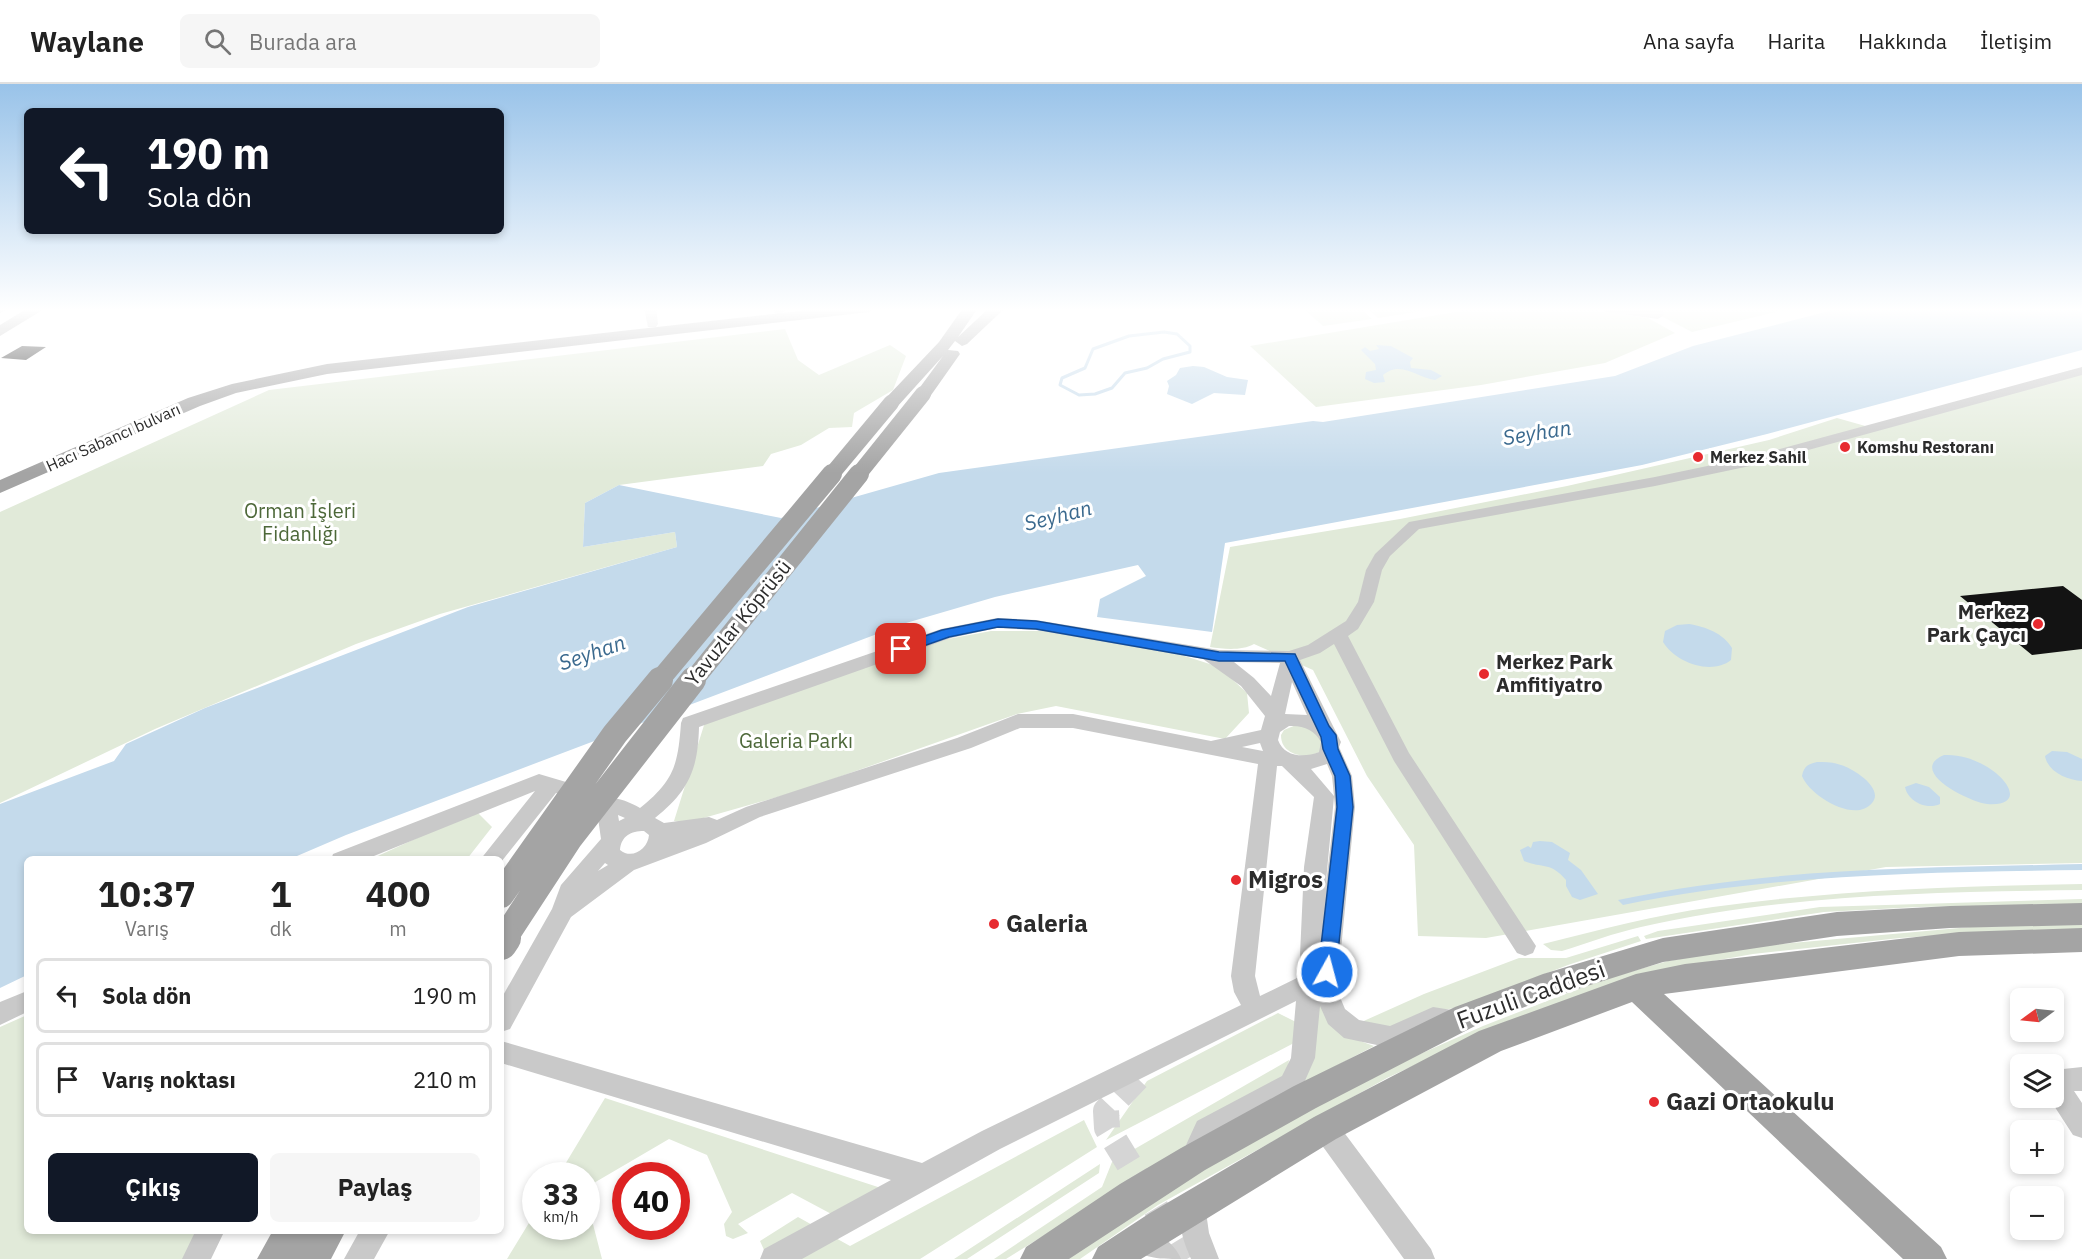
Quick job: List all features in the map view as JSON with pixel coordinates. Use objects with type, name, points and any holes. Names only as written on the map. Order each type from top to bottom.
[{"type":"main road","name":"Hacı Sabancı bulvarı","points":[[0,477],[189,394],[262,372],[317,363]]},
{"type":"main road","name":"Hacı Sabancı bulvarı","points":[[0,487],[194,402],[270,379],[382,363]]},
{"type":"main road","name":"Yavuzlar Köprüsü","points":[[504,891],[615,734],[924,363]]},
{"type":"main road","name":"Yavuzlar Köprüsü","points":[[504,940],[570,838],[664,715],[946,363]]},
{"type":"main road","name":"Fuzuli Caddesi","points":[[1038,1259],[1193,1159],[1305,1097],[1466,1016],[1543,987],[1663,950],[1837,924],[1950,917],[2082,914]]},
{"type":"main road","name":"Fuzuli Caddesi","points":[[1110,1259],[1195,1205],[1325,1128],[1491,1041],[1636,987],[1685,977],[1959,944],[2082,940]]},
{"type":"main road","points":[[1636,987],[1929,1259]]},
{"type":"main road","points":[[274,1259],[290,1234]]},
{"type":"main road","points":[[311,1259],[327,1234]]},
{"type":"street","points":[[646,824],[673,789],[686,765],[690,723],[946,633],[998,623],[1036,625],[1219,656],[1290,657],[1314,649],[1352,625],[1366,602],[1374,570],[1383,554],[1414,525],[1671,478],[1785,453],[2010,388],[2082,371]]},
{"type":"street","points":[[1338,634],[1401,756],[1525,946]]},
{"type":"street","points":[[1193,1159],[1206,1130],[1291,1084],[1303,1058],[1310,983],[1315,867],[1324,796],[1312,781],[1280,760],[1273,750],[1271,727],[1262,695],[1224,663],[1204,654]]},
{"type":"street","points":[[1271,727],[1290,657]]},
{"type":"street","points":[[1290,657],[1342,776],[1345,807],[1325,990],[1336,1016],[1353,1030],[1391,1037],[1433,1018],[1466,1016]]},
{"type":"street","points":[[1205,747],[1294,719],[1315,724],[1327,739]]},
{"type":"street","points":[[606,804],[609,852],[613,858],[637,860],[699,837],[728,822],[964,743],[1018,721],[1073,721],[1205,747],[1311,764],[1320,761],[1327,739]]},
{"type":"street","points":[[1255,1009],[1246,992],[1243,976],[1280,760]]},
{"type":"street","points":[[351,856],[539,781],[580,792],[606,804],[626,809],[646,824],[659,845],[599,882],[563,911]]},
{"type":"street","points":[[493,856],[552,784]]},
{"type":"street","points":[[504,1016],[563,911],[569,891],[624,827],[646,824],[728,822]]},
{"type":"street","points":[[774,1259],[991,1140],[1310,983]]},
{"type":"street","points":[[0,1014],[24,1002]]},
{"type":"street","points":[[1137,1078],[1170,1050]]},
{"type":"street","points":[[504,1053],[924,1177]]},
{"type":"street","points":[[2064,1081],[2082,1079]]},
{"type":"street","points":[[2064,1098],[2082,1126]]},
{"type":"street","points":[[1325,1128],[1421,1259]]},
{"type":"street","points":[[1195,1205],[1192,1216],[1194,1234],[1205,1259]]},
{"type":"street","points":[[196,1259],[209,1234]]},
{"type":"street","points":[[358,1259],[374,1234]]},
{"type":"street","points":[[1141,1239],[1167,1259]]},
{"type":"green space","name":"Orman İşleri Fidanlığı","points":[[499,363],[802,363],[819,375],[848,363],[903,363],[893,390],[854,413],[852,427],[829,428],[801,445],[771,454],[763,466],[619,485],[585,503],[583,547],[675,532],[677,547],[440,614],[356,644],[155,729],[0,803],[0,512],[269,390]]},
{"type":"green space","points":[[1268,363],[1605,363],[1481,385],[1316,407]]},
{"type":"green space","points":[[2082,373],[2082,863],[1886,867],[1486,938],[1418,936],[1414,845],[1367,776],[1313,670],[1254,644],[1238,649],[1210,647],[1230,547],[1400,519],[1567,486],[1769,440],[1837,418],[1876,429]]},
{"type":"green space","name":"Galeria Parkı","points":[[991,631],[1043,631],[1166,650],[1219,667],[1247,693],[1249,713],[1225,739],[1056,706],[1017,714],[802,790],[686,823],[674,821],[705,722],[948,639]]},
{"type":"green space","points":[[1296,725],[1318,730],[1325,749],[1309,757],[1294,754],[1286,749],[1281,735],[1284,730]]},
{"type":"green space","points":[[476,811],[492,827],[469,856],[378,856]]},
{"type":"green space","points":[[2082,884],[2082,890],[1916,894],[1805,901],[1695,916],[1641,927],[1562,951],[1551,950],[1543,944],[1670,914],[1759,901],[1897,890]]},
{"type":"green space","points":[[2082,899],[2082,904],[1918,907],[1824,912],[1646,939],[1644,936],[1658,931],[1820,907]]},
{"type":"green space","points":[[2082,924],[2082,930],[1900,938],[1753,954],[1673,968],[1487,1031],[1387,1078],[1158,1205],[1080,1259],[1067,1259],[1154,1199],[1382,1071],[1483,1026],[1598,981],[1668,961],[1748,947],[1971,927]]},
{"type":"green space","points":[[1638,936],[1641,941],[1568,965],[1459,1007],[1429,1013],[1387,1032],[1357,1024],[1424,994],[1519,958],[1566,958]]},
{"type":"green space","points":[[1321,979],[1346,1036],[1374,1046],[1296,1087]]},
{"type":"green space","points":[[1278,1013],[1296,1022],[1294,1043],[1106,1140],[1147,1081]]},
{"type":"green space","points":[[24,1016],[24,1234],[200,1234],[187,1259],[0,1259],[0,1027]]},
{"type":"green space","points":[[1289,1060],[1286,1079],[1198,1129],[1183,1149],[1006,1259],[994,1259],[1102,1187],[1112,1162]]},
{"type":"green space","points":[[605,1098],[881,1188],[837,1217],[792,1193],[738,1224],[748,1233],[733,1239],[726,1236],[724,1224],[732,1212],[707,1155],[669,1139],[630,1162],[612,1162],[612,1172],[600,1179],[600,1162],[566,1162]]},
{"type":"green space","points":[[1084,1120],[1097,1147],[920,1259],[768,1259],[760,1241],[798,1217],[850,1246]]},
{"type":"green space","points":[[1100,1164],[1099,1173],[967,1259],[954,1259]]},
{"type":"green space","points":[[522,1234],[522,1240],[597,1240],[602,1259],[507,1259]]},
{"type":"water","points":[[1410,363],[1411,368],[1431,370],[1442,376],[1435,380],[1396,369],[1383,375],[1385,382],[1374,383],[1365,379],[1366,372],[1376,370],[1375,364]]},
{"type":"water","name":"Seyhan","points":[[1649,363],[2034,363],[1642,465],[1225,543],[1212,632],[1097,617],[1100,599],[1146,576],[1138,565],[995,597],[906,623],[346,835],[297,856],[24,856],[24,976],[0,988],[0,804],[114,761],[126,744],[205,708],[468,607],[677,547],[675,532],[583,547],[585,503],[619,485],[781,518],[939,473],[1313,421],[1323,422],[1615,376]]},
{"type":"water","points":[[1204,367],[1227,377],[1248,380],[1245,395],[1214,393],[1192,404],[1167,394],[1169,386],[1167,381],[1176,375],[1180,368]]},
{"type":"water","points":[[1689,624],[1708,629],[1724,638],[1732,648],[1731,660],[1723,665],[1704,667],[1676,656],[1663,642],[1665,631],[1677,625]]},
{"type":"water","points":[[2052,751],[2067,752],[2082,759],[2082,781],[2064,777],[2050,767],[2045,756]]},
{"type":"water","points":[[1944,755],[1962,756],[1992,770],[2009,789],[2009,798],[2002,803],[1987,804],[1968,798],[1945,785],[1936,777],[1932,769],[1934,762]]},
{"type":"water","points":[[1817,762],[1838,764],[1859,774],[1874,791],[1875,797],[1872,803],[1864,809],[1844,809],[1823,798],[1806,783],[1802,776],[1807,766]]},
{"type":"water","points":[[1916,783],[1929,787],[1940,797],[1940,804],[1929,806],[1914,801],[1905,787]]},
{"type":"water","points":[[1533,842],[1552,842],[1570,853],[1568,860],[1581,870],[1598,894],[1580,900],[1572,897],[1566,886],[1566,880],[1555,870],[1524,861],[1520,850],[1528,846],[1531,848]]},
{"type":"water","points":[[2082,864],[2082,870],[1851,877],[1737,887],[1623,905],[1618,900],[1676,889],[1792,875],[1907,868]]},
{"type":"building","name":"Merkez Park Çaycı","points":[[2063,586],[2082,600],[2082,649],[2032,655],[1960,596]]},
{"type":"waterway","points":[[1087,363],[1085,368],[1062,378],[1060,385],[1079,395],[1095,394],[1112,388],[1125,373],[1147,368],[1156,363]]},
{"type":"tunnel","points":[[1137,1078],[1106,1111],[1107,1128],[1187,1259]]},
{"type":"place","name":"Komshu Restoranı","points":[[1845,447]]},
{"type":"place","name":"Merkez Sahil","points":[[1698,457]]},
{"type":"place","name":"Merkez Park Çaycı","points":[[2038,624]]},
{"type":"place","name":"Merkez Park Amfitiyatro","points":[[1484,674]]},
{"type":"place","name":"Migros","points":[[1236,880]]},
{"type":"place","name":"Galeria","points":[[994,924]]},
{"type":"place","name":"Gazi Ortaokulu","points":[[1654,1102]]},
{"type":"route","points":[[901,649],[946,633],[998,623],[1036,625],[1219,656],[1290,657],[1323,729],[1328,735],[1342,776],[1345,807],[1327,972]]}]
